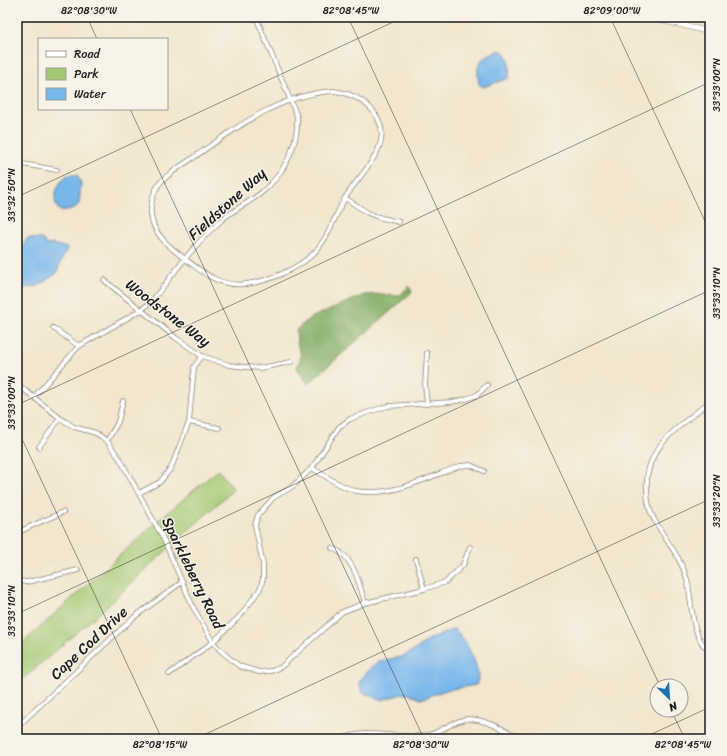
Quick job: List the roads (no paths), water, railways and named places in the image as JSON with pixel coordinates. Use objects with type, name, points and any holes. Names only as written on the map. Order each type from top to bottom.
[{"type":"main road","points":[[649,17],[710,32]]},
{"type":"street","name":"Fieldstone Way","points":[[34,398],[79,346],[142,310],[151,302],[203,238],[226,217],[262,192],[273,181],[294,149],[298,126],[297,116],[256,17]]},
{"type":"street","points":[[319,92],[345,92],[362,101],[375,114],[382,132],[381,145],[375,158],[345,198],[326,238],[312,254],[294,267],[268,279],[233,285],[219,282],[185,259],[162,239],[155,227],[151,214],[156,188],[172,172],[237,127],[263,112],[290,100],[319,92]]},
{"type":"street","points":[[17,163],[57,170]]},
{"type":"street","points":[[345,198],[368,213],[399,222]]},
{"type":"street","name":"Woodstone Way","points":[[104,280],[202,356],[229,365],[245,368],[260,368],[291,362]]},
{"type":"street","points":[[53,328],[79,346]]},
{"type":"street","points":[[427,353],[425,385],[427,404]]},
{"type":"street","points":[[139,493],[160,482],[172,468],[189,422],[194,367],[202,356]]},
{"type":"street","name":"Sparkleberry Road","points":[[17,384],[60,418],[74,427],[96,433],[107,441],[139,493],[164,538],[193,606],[213,642],[239,666],[259,672],[272,671],[282,668],[342,612],[365,603],[424,589],[446,582],[463,565],[470,547]]},
{"type":"street","points":[[169,674],[213,642],[241,615],[260,589],[263,579],[263,565],[255,525],[258,515],[273,498],[293,486],[312,468],[339,427],[350,419],[388,406],[427,404],[466,399],[477,395],[487,385]]},
{"type":"street","points":[[107,441],[118,422],[123,401]]},
{"type":"street","points":[[710,401],[671,434],[658,448],[649,464],[646,481],[647,499],[652,514],[680,560],[687,578],[693,620],[697,635],[705,648],[710,652]]},
{"type":"street","points":[[39,447],[60,418]]},
{"type":"street","points":[[189,422],[219,428]]},
{"type":"street","points":[[312,468],[330,479],[354,490],[378,492],[398,489],[460,466],[470,465],[484,471]]},
{"type":"street","points":[[17,533],[29,526],[63,512]]},
{"type":"street","points":[[332,548],[340,551],[348,560],[358,580],[365,603]]},
{"type":"street","points":[[416,559],[424,589]]},
{"type":"street","points":[[17,581],[27,582],[78,570]]},
{"type":"street","name":"Cape Cod Drive","points":[[17,727],[133,618],[182,582]]},
{"type":"street","points":[[342,739],[364,734],[413,738],[429,735],[466,719],[489,722],[522,739]]},
{"type":"water","points":[[500,50],[504,52],[508,58],[509,78],[483,87],[479,84],[478,77],[480,62],[488,55]]},
{"type":"water","points":[[68,175],[77,175],[81,183],[79,204],[74,209],[60,211],[55,202],[56,192],[61,182]]},
{"type":"water","points":[[28,238],[42,239],[47,245],[53,244],[67,248],[57,273],[38,286],[17,289],[17,258],[24,251],[24,242]]},
{"type":"water","points":[[454,629],[463,639],[472,656],[478,679],[476,685],[446,690],[421,699],[409,694],[402,694],[382,700],[362,692],[359,682],[371,667],[379,661],[401,657],[415,650],[428,640]]}]
